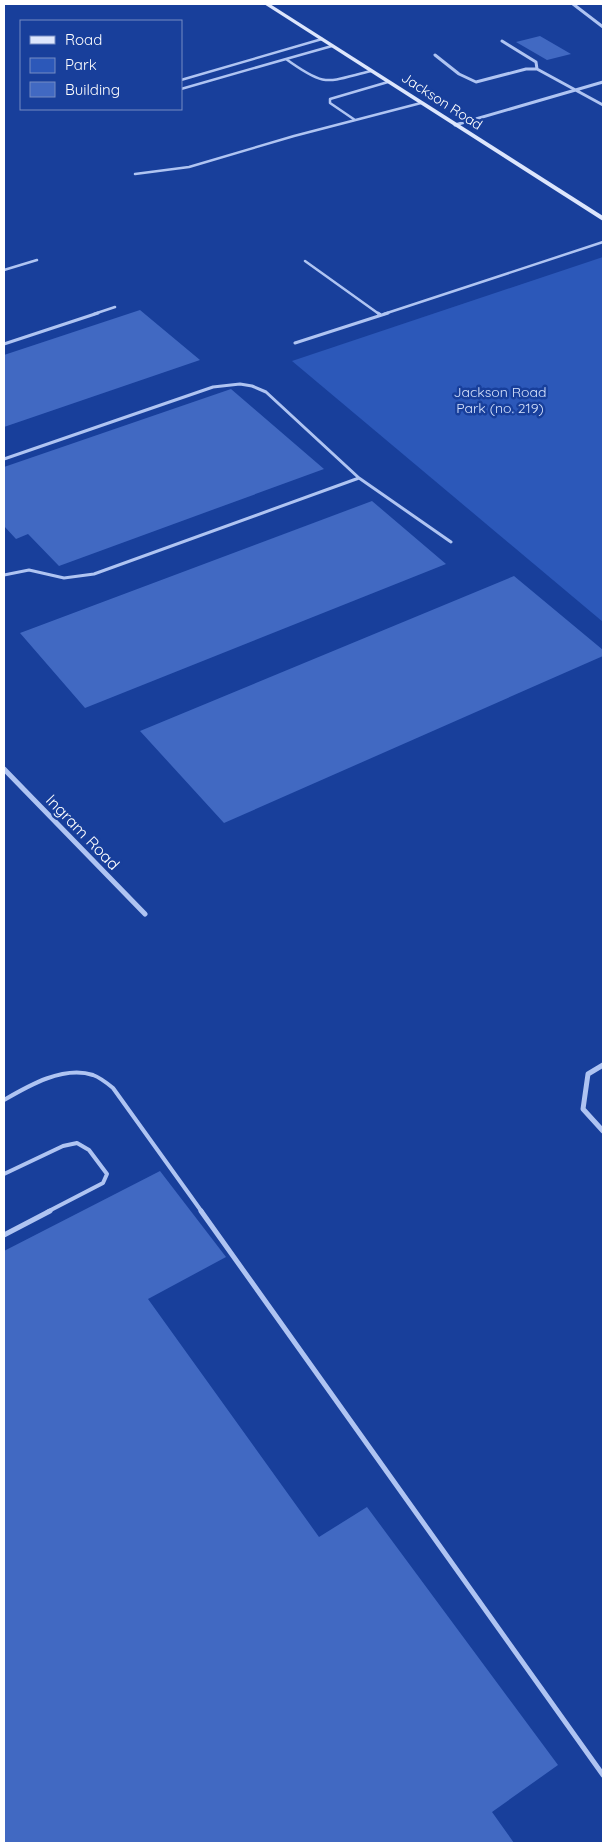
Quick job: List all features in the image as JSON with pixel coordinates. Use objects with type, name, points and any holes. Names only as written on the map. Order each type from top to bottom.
[{"type":"street","name":"Jackson Road","points":[[267,4],[603,219]]},
{"type":"street","points":[[573,4],[592,20],[603,26]]},
{"type":"street","points":[[502,40],[536,62],[537,69]]},
{"type":"street","points":[[435,55],[446,62],[449,68],[476,82],[526,69],[537,69],[603,105]]},
{"type":"street","points":[[455,125],[603,82]]},
{"type":"street","name":"Ingram Road","points":[[4,769],[145,914]]},
{"type":"street","points":[[603,1065],[588,1074],[583,1109],[603,1131]]},
{"type":"lane","points":[[182,80],[322,39]]},
{"type":"lane","points":[[182,89],[332,46]]},
{"type":"lane","points":[[286,59],[314,78],[321,80],[333,80],[371,71]]},
{"type":"lane","points":[[355,120],[330,103],[330,100],[388,82]]},
{"type":"lane","points":[[135,174],[159,174],[183,170],[277,141],[421,103]]},
{"type":"lane","points":[[295,343],[603,242]]},
{"type":"lane","points":[[4,270],[37,260]]},
{"type":"lane","points":[[305,260],[381,315]]},
{"type":"lane","points":[[4,344],[115,307]]},
{"type":"lane","points":[[4,459],[213,387],[235,383],[252,385],[266,392],[359,478],[451,542]]},
{"type":"lane","points":[[4,575],[29,570],[64,578],[94,574],[359,478]]},
{"type":"lane","points":[[4,1100],[31,1085],[64,1074],[91,1074],[113,1088],[603,1775]]},
{"type":"lane","points":[[4,1174],[63,1146],[77,1143],[89,1150],[107,1174],[103,1183],[4,1235]]},
{"type":"green space","name":"Jackson Road Park (no. 219)","points":[[603,257],[603,622],[292,361]]},
{"type":"building","points":[[540,36],[571,54],[547,60],[516,42]]},
{"type":"building","points":[[140,310],[200,360],[4,427],[4,355]]},
{"type":"building","points":[[231,389],[324,469],[59,566],[28,534],[16,539],[4,526],[4,467]]},
{"type":"building","points":[[372,501],[446,564],[85,708],[20,633]]},
{"type":"building","points":[[514,576],[603,650],[603,656],[224,823],[140,731]]},
{"type":"building","points":[[160,1171],[226,1257],[148,1299],[319,1537],[367,1507],[558,1765],[492,1812],[514,1843],[4,1843],[4,1251]]}]
